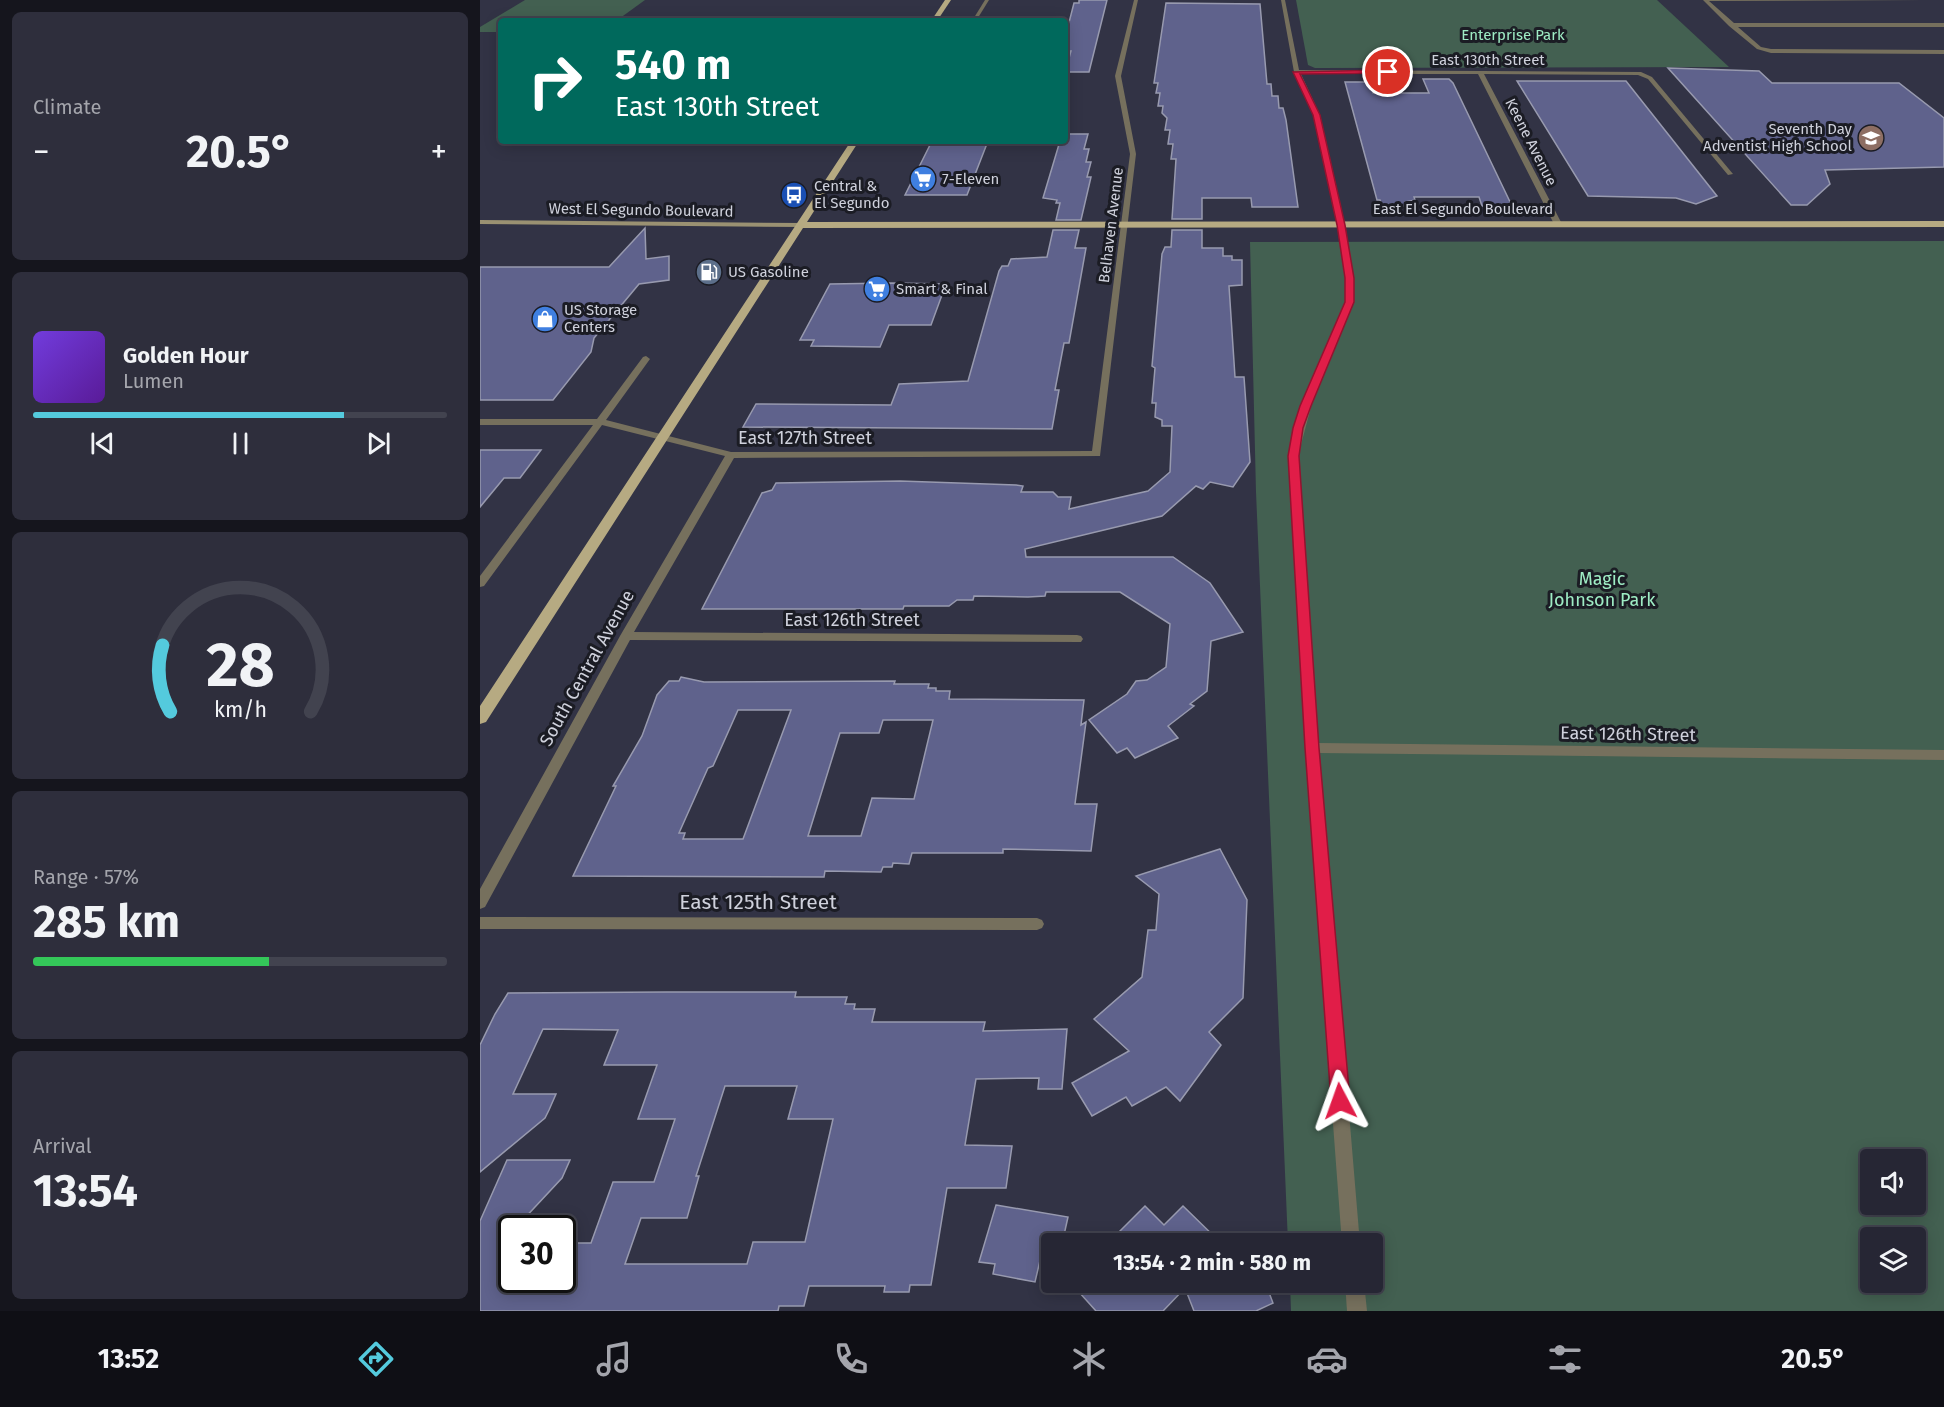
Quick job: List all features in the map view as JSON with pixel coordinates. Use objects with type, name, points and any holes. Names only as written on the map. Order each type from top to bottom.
[{"type":"main road","points":[[936,18],[948,0]]},
{"type":"main road","points":[[480,718],[853,144]]},
{"type":"main road","name":"West El Segundo Boulevard","points":[[480,222],[802,225]]},
{"type":"main road","name":"East El Segundo Boulevard","points":[[802,225],[1944,224]]},
{"type":"street","points":[[976,18],[987,0]]},
{"type":"street","name":"Belhaven Avenue","points":[[1097,454],[1133,154],[1118,76],[1136,0]]},
{"type":"street","points":[[1283,0],[1296,72],[1314,104],[1341,225],[1349,278],[1349,302],[1305,406],[1293,456],[1312,748],[1350,1233]]},
{"type":"street","points":[[1706,0],[1921,0]]},
{"type":"street","points":[[1706,0],[1759,48],[1771,51],[1944,52]]},
{"type":"street","points":[[1731,25],[1944,25]]},
{"type":"street","name":"East 130th Street","points":[[1296,72],[1621,72],[1644,75],[1650,78],[1730,174]]},
{"type":"street","name":"Keene Avenue","points":[[1480,72],[1558,224]]},
{"type":"street","points":[[480,584],[646,359]]},
{"type":"street","name":"East 127th Street","points":[[480,422],[601,422],[731,454],[1097,454]]},
{"type":"street","name":"South Central Avenue","points":[[480,903],[626,636],[731,454]]},
{"type":"street","name":"East 126th Street","points":[[626,636],[1077,639]]},
{"type":"street","name":"East 126th Street","points":[[1312,748],[1944,755]]},
{"type":"street","name":"East 125th Street","points":[[480,923],[1037,924]]},
{"type":"street","points":[[1355,1293],[1357,1311]]},
{"type":"green space","points":[[525,0],[645,0],[620,18],[498,18],[498,32],[480,32],[480,27]]},
{"type":"green space","name":"Enterprise Park","points":[[1296,0],[1657,0],[1729,67],[1315,68],[1308,65]]},
{"type":"green space","name":"Magic Johnson Park","points":[[1944,241],[1944,1311],[1291,1311],[1290,1293],[1383,1293],[1383,1233],[1288,1233],[1256,492],[1250,242]]},
{"type":"building","points":[[1079,0],[1107,0],[1089,72],[1068,72],[1071,51],[1068,51],[1068,26],[1074,3],[1079,3]]},
{"type":"building","points":[[1166,3],[1260,4],[1267,84],[1271,84],[1272,96],[1278,96],[1279,108],[1283,108],[1298,207],[1252,207],[1251,198],[1202,198],[1202,219],[1172,219],[1176,159],[1171,159],[1173,144],[1168,144],[1170,130],[1165,130],[1167,118],[1162,113],[1163,106],[1158,106],[1160,93],[1156,93],[1158,83],[1154,83]]},
{"type":"building","name":"Seventh Day Adventist High School","points":[[1668,68],[1759,71],[1772,83],[1899,83],[1944,118],[1944,167],[1825,170],[1830,184],[1807,205],[1791,205]]},
{"type":"building","points":[[1423,79],[1449,79],[1453,83],[1512,206],[1482,206],[1479,197],[1414,197],[1415,200],[1405,202],[1406,206],[1382,206],[1380,200],[1377,200],[1345,82],[1370,82],[1373,93],[1429,93]]},
{"type":"building","points":[[1517,81],[1626,81],[1717,196],[1696,204],[1676,198],[1588,196]]},
{"type":"building","points":[[1068,134],[1088,134],[1084,149],[1089,149],[1086,162],[1091,162],[1087,177],[1091,177],[1081,220],[1056,220],[1060,203],[1056,203],[1057,200],[1043,198],[1059,144],[1068,144]]},
{"type":"building","points":[[930,144],[987,144],[967,195],[905,195]]},
{"type":"building","points":[[645,228],[646,259],[669,256],[669,280],[639,284],[594,338],[591,352],[553,400],[480,400],[480,267],[609,267]]},
{"type":"building","points":[[1053,230],[1079,230],[1075,248],[1086,248],[1069,343],[1064,343],[1055,390],[1059,390],[1052,429],[743,427],[756,404],[891,405],[899,384],[968,381],[999,271],[1002,266],[1008,266],[1011,259],[1047,257]]},
{"type":"building","points":[[1172,230],[1202,230],[1202,248],[1223,248],[1223,256],[1232,256],[1232,260],[1242,260],[1242,285],[1229,286],[1235,377],[1244,377],[1250,462],[1233,487],[1210,482],[1203,489],[1196,486],[1162,516],[1025,549],[1026,557],[1173,557],[1210,583],[1243,632],[1211,641],[1207,691],[1190,704],[1194,706],[1168,726],[1178,738],[1135,758],[1127,748],[1117,753],[1089,720],[1127,694],[1136,681],[1147,680],[1166,667],[1170,624],[1120,592],[1046,592],[1045,596],[1028,597],[974,596],[973,600],[957,600],[949,606],[904,606],[903,609],[702,609],[762,493],[772,490],[776,483],[900,481],[1016,485],[1023,486],[1021,492],[1053,492],[1058,497],[1071,497],[1069,509],[1148,491],[1170,472],[1172,426],[1162,426],[1162,420],[1155,417],[1156,403],[1152,403],[1155,368],[1152,366],[1162,254],[1165,247],[1171,247]]},
{"type":"building","points":[[830,284],[946,284],[931,325],[889,325],[880,347],[811,346],[814,340],[800,340]]},
{"type":"building","points":[[480,450],[541,450],[520,478],[504,478],[480,507]]},
{"type":"building","points":[[681,677],[704,682],[895,681],[894,684],[929,684],[928,688],[936,688],[936,691],[950,691],[949,699],[1084,700],[1081,725],[1086,722],[1075,804],[1097,804],[1091,851],[1003,849],[1003,853],[912,853],[909,864],[893,863],[892,867],[883,867],[881,872],[825,871],[824,877],[573,876],[616,786],[613,786],[642,736],[657,695],[669,681],[679,681]],"holes":[[[738,710],[791,710],[743,839],[683,839],[685,833],[679,833],[708,768],[713,766]],[[883,720],[933,720],[914,799],[872,798],[861,836],[808,836],[840,733],[879,733]]]},
{"type":"building","points":[[1220,849],[1247,900],[1243,998],[1209,1032],[1221,1045],[1180,1101],[1166,1087],[1132,1106],[1126,1097],[1092,1116],[1072,1083],[1129,1051],[1094,1019],[1142,977],[1148,930],[1156,930],[1159,894],[1136,876]]},
{"type":"building","points":[[796,992],[795,997],[847,997],[845,1004],[855,1004],[854,1009],[875,1009],[872,1022],[985,1022],[983,1031],[1067,1029],[1062,1089],[1038,1089],[1039,1078],[976,1079],[965,1145],[1012,1146],[1006,1188],[947,1188],[931,1285],[910,1285],[909,1292],[884,1292],[885,1286],[809,1286],[804,1306],[779,1306],[778,1311],[480,1311],[480,1221],[507,1160],[570,1160],[562,1178],[528,1215],[498,1215],[498,1293],[576,1293],[576,1243],[591,1243],[613,1182],[654,1182],[675,1119],[638,1119],[657,1065],[604,1065],[618,1030],[543,1029],[513,1094],[556,1094],[549,1110],[545,1118],[480,1172],[480,1045],[508,993]],"holes":[[[725,1086],[797,1086],[788,1119],[833,1119],[805,1242],[753,1242],[747,1264],[625,1264],[641,1218],[687,1218],[699,1176],[696,1176]]]},
{"type":"building","points":[[996,1205],[1068,1217],[1064,1233],[1041,1233],[1041,1256],[1035,1282],[993,1274],[995,1264],[979,1262]]},
{"type":"building","points":[[1145,1206],[1164,1225],[1183,1206],[1211,1233],[1118,1233]]},
{"type":"building","points":[[1080,1293],[1180,1293],[1163,1311],[1096,1311]]},
{"type":"building","points":[[1187,1293],[1269,1293],[1273,1303],[1256,1311],[1194,1311]]},
{"type":"place","name":"Seventh Day Adventist High School","points":[[1871,138]]},
{"type":"place","name":"7-Eleven","points":[[923,179]]},
{"type":"place","name":"Central & El Segundo","points":[[794,195]]},
{"type":"place","name":"US Gasoline","points":[[709,272]]},
{"type":"place","name":"Smart & Final","points":[[877,289]]},
{"type":"place","name":"US Storage Centers","points":[[545,319]]},
{"type":"route","points":[[1340,1101],[1312,748],[1293,456],[1305,406],[1349,302],[1349,278],[1341,225],[1317,115],[1308,91],[1296,72],[1388,72]]}]
